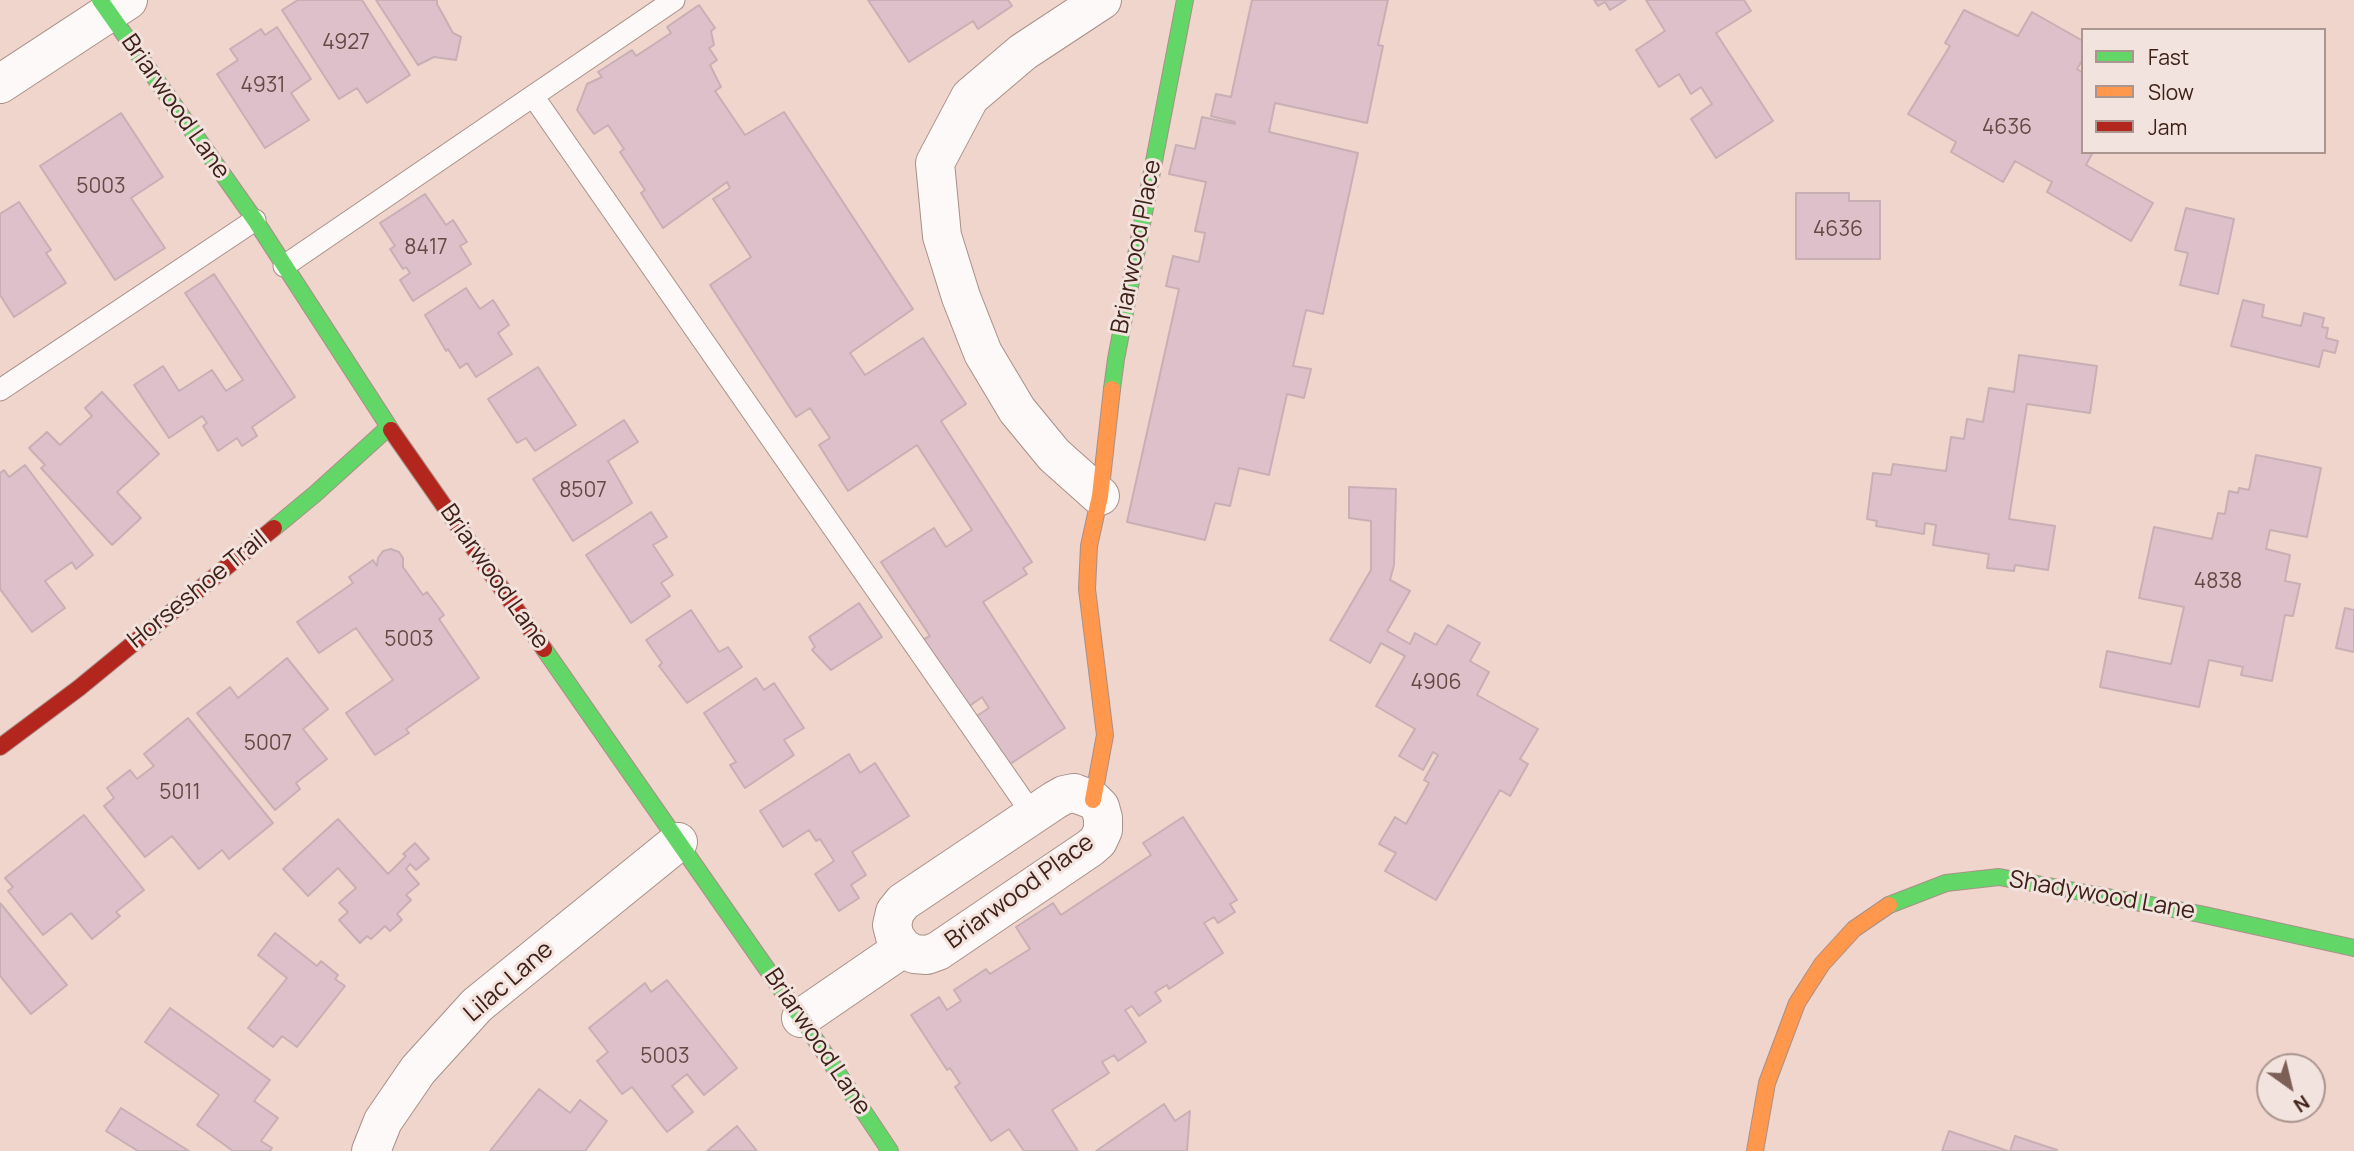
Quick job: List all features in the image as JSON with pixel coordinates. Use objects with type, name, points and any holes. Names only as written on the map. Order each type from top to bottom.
[{"type":"street","points":[[1100,496],[1054,455],[1017,410],[983,353],[961,297],[942,236],[935,163],[971,97],[1023,52],[1102,0]]},
{"type":"street","name":"Briarwood Place","points":[[1093,800],[1105,735],[1087,589],[1090,546],[1100,496],[1116,359],[1185,0]]},
{"type":"street","points":[[0,83],[112,4]]},
{"type":"street","name":"Briarwood Lane","points":[[112,4],[389,426],[801,1018],[890,1151]]},
{"type":"street","name":"Horseshoe Trail","points":[[0,747],[79,688],[315,494],[389,426]]},
{"type":"street","name":"Briarwood Place","points":[[1074,793],[1093,800],[1100,807],[1104,818],[1098,841],[1090,848],[938,951],[914,954],[903,948],[895,937],[892,925],[895,912],[903,902],[1064,794],[1074,793]]},
{"type":"street","name":"Lilac Lane","points":[[371,1151],[383,1121],[418,1070],[477,1005],[678,842]]},
{"type":"street","name":"Shadywood Lane","points":[[1755,1151],[1767,1083],[1797,1003],[1822,964],[1854,929],[1895,902],[1946,883],[1999,877],[2200,914],[2354,948]]},
{"type":"street","points":[[801,1018],[903,948]]},
{"type":"lane","points":[[284,266],[674,0]]},
{"type":"lane","points":[[533,96],[1032,815]]},
{"type":"lane","points":[[0,390],[255,220]]},
{"type":"building","points":[[298,0],[362,0],[410,75],[367,103],[357,88],[339,99],[282,10]]},
{"type":"building","points":[[376,0],[437,0],[453,33],[461,37],[456,60],[434,57],[418,65]]},
{"type":"building","points":[[868,0],[1008,0],[1012,6],[978,29],[973,21],[909,62]]},
{"type":"building","points":[[1252,0],[1388,0],[1378,45],[1383,46],[1367,123],[1275,103],[1269,132],[1358,153],[1323,314],[1306,310],[1293,366],[1311,369],[1304,398],[1287,394],[1269,475],[1239,468],[1230,506],[1215,503],[1205,540],[1127,522],[1179,289],[1166,286],[1173,256],[1199,262],[1205,233],[1195,231],[1206,182],[1169,174],[1176,145],[1195,149],[1202,117],[1235,124],[1211,116],[1216,94],[1231,97]]},
{"type":"building","points":[[1594,0],[1626,0],[1610,10],[1605,2],[1598,6]]},
{"type":"building","points":[[1646,0],[1744,0],[1751,11],[1716,33],[1773,121],[1716,158],[1691,119],[1712,104],[1701,87],[1691,94],[1679,74],[1659,87],[1636,50],[1665,31]]},
{"type":"building","points":[[699,5],[715,28],[711,31],[714,45],[709,48],[717,60],[710,65],[721,87],[715,91],[745,135],[784,112],[913,309],[850,353],[865,375],[923,338],[966,404],[941,421],[1032,562],[1023,568],[1027,574],[983,602],[1065,728],[1004,768],[972,719],[989,708],[982,697],[964,710],[919,642],[930,636],[881,562],[934,528],[946,547],[972,530],[917,445],[848,491],[819,445],[830,438],[810,408],[796,417],[710,285],[751,257],[713,199],[730,188],[727,182],[663,228],[641,193],[645,190],[620,152],[624,149],[608,125],[594,134],[577,110],[587,84],[602,77],[598,72],[632,50],[636,56],[671,33],[667,27]]},
{"type":"building","points":[[1964,10],[2018,36],[2032,12],[2081,40],[2081,62],[2077,69],[2081,72],[2081,154],[2092,154],[2086,165],[2153,203],[2131,241],[2047,192],[2052,182],[2015,161],[2003,182],[1951,152],[1956,142],[1908,114],[1950,46],[1945,43]]},
{"type":"building","points":[[277,27],[311,79],[291,93],[309,120],[265,148],[217,74],[238,60],[230,49],[261,29],[265,35]]},
{"type":"building","points":[[121,113],[163,177],[131,198],[165,248],[115,280],[40,166]]},
{"type":"building","points":[[1796,193],[1849,193],[1849,201],[1880,201],[1880,259],[1796,259]]},
{"type":"building","points":[[425,194],[446,225],[453,220],[467,242],[460,246],[471,264],[413,301],[400,280],[410,273],[406,267],[403,269],[390,249],[395,246],[380,223]]},
{"type":"building","points":[[19,202],[51,250],[46,253],[66,283],[14,317],[0,295],[0,214]]},
{"type":"building","points":[[2186,208],[2234,219],[2218,294],[2180,285],[2188,253],[2175,250]]},
{"type":"building","points":[[214,274],[295,397],[252,427],[257,436],[242,446],[237,438],[218,451],[203,426],[207,423],[202,416],[169,438],[134,385],[163,366],[179,391],[212,370],[226,391],[243,380],[185,293]]},
{"type":"building","points":[[466,288],[480,309],[493,300],[509,325],[498,333],[512,354],[476,377],[467,363],[460,368],[448,349],[446,351],[425,315]]},
{"type":"building","points":[[2243,300],[2264,305],[2262,317],[2301,326],[2304,313],[2324,318],[2322,327],[2328,328],[2326,338],[2338,341],[2335,353],[2323,350],[2319,367],[2231,346]]},
{"type":"building","points":[[2019,355],[2097,366],[2090,413],[2027,404],[2009,519],[2055,526],[2048,570],[2015,565],[2014,571],[1987,568],[1989,554],[1933,545],[1936,525],[1925,523],[1924,534],[1876,526],[1877,521],[1867,519],[1873,473],[1891,475],[1893,464],[1946,471],[1951,437],[1964,439],[1967,419],[1983,422],[1989,388],[2014,392]]},
{"type":"building","points":[[538,367],[576,425],[535,451],[526,438],[517,443],[488,399]]},
{"type":"building","points":[[102,392],[159,454],[117,492],[141,518],[112,545],[41,468],[45,465],[29,448],[47,432],[60,445],[92,416],[85,408]]},
{"type":"building","points":[[624,420],[638,442],[608,461],[632,503],[573,541],[533,479]]},
{"type":"building","points":[[2256,455],[2321,468],[2307,537],[2270,530],[2266,549],[2290,555],[2285,581],[2300,584],[2293,616],[2285,615],[2272,681],[2241,675],[2243,667],[2209,660],[2199,707],[2100,687],[2107,651],[2171,664],[2184,607],[2139,598],[2154,527],[2212,539],[2218,513],[2225,514],[2229,491],[2238,493],[2239,488],[2249,490]]},
{"type":"building","points":[[25,465],[93,555],[76,569],[72,562],[45,581],[65,608],[32,632],[0,589],[0,473],[4,470],[9,477]]},
{"type":"building","points":[[1349,487],[1396,489],[1394,565],[1390,580],[1410,591],[1387,631],[1410,644],[1415,633],[1436,645],[1448,625],[1480,643],[1470,661],[1489,672],[1477,695],[1538,729],[1520,759],[1528,764],[1510,796],[1500,790],[1436,900],[1385,871],[1396,853],[1379,844],[1395,817],[1406,824],[1429,783],[1424,780],[1438,755],[1433,752],[1423,770],[1399,756],[1415,729],[1376,706],[1405,656],[1381,643],[1370,663],[1330,640],[1371,570],[1371,521],[1349,518]]},
{"type":"building","points":[[651,512],[667,537],[653,545],[673,575],[661,583],[670,596],[631,623],[586,555]]},
{"type":"building","points":[[391,549],[399,552],[403,558],[403,567],[423,595],[427,592],[444,615],[439,619],[479,678],[406,729],[409,733],[375,755],[346,713],[393,680],[356,628],[319,653],[297,622],[353,583],[349,577],[373,560],[377,566],[383,551]]},
{"type":"building","points":[[859,603],[882,637],[831,670],[812,650],[815,647],[809,637]]},
{"type":"building","points":[[2345,608],[2354,610],[2354,652],[2336,648]]},
{"type":"building","points":[[691,610],[719,652],[728,647],[742,667],[687,703],[659,666],[662,663],[646,640]]},
{"type":"building","points":[[287,658],[328,709],[303,729],[327,759],[296,783],[300,789],[275,810],[197,713],[230,687],[238,698]]},
{"type":"building","points":[[756,678],[764,690],[774,683],[804,728],[784,740],[794,755],[745,788],[730,765],[736,762],[704,713]]},
{"type":"building","points":[[188,718],[273,823],[229,859],[222,850],[199,869],[172,836],[145,857],[104,806],[114,798],[107,788],[130,770],[137,779],[154,766],[144,754]]},
{"type":"building","points":[[849,754],[860,773],[875,763],[909,816],[852,852],[866,875],[851,885],[859,898],[839,911],[815,874],[834,861],[820,839],[816,841],[809,830],[783,847],[760,811]]},
{"type":"building","points":[[84,815],[144,890],[116,912],[120,916],[92,939],[71,913],[43,935],[8,891],[13,887],[5,878]]},
{"type":"building","points":[[1183,817],[1237,900],[1230,904],[1235,912],[1218,923],[1214,917],[1204,923],[1223,953],[1169,989],[1167,985],[1155,992],[1161,1001],[1139,1016],[1132,1006],[1125,1010],[1146,1042],[1118,1061],[1114,1055],[1102,1062],[1109,1073],[1052,1110],[1078,1151],[1024,1151],[1009,1129],[991,1141],[955,1087],[960,1083],[950,1068],[947,1070],[911,1015],[939,997],[947,1010],[961,1001],[954,990],[986,969],[990,974],[1030,949],[1016,927],[1053,903],[1061,915],[1151,855],[1143,843]]},
{"type":"building","points":[[338,819],[388,874],[415,843],[429,859],[416,870],[410,864],[406,869],[419,884],[406,895],[411,900],[397,914],[402,920],[390,931],[385,926],[371,939],[367,936],[360,943],[339,920],[348,912],[339,903],[356,888],[338,868],[308,896],[283,869]]},
{"type":"building","points":[[0,903],[67,985],[31,1014],[0,976]]},
{"type":"building","points":[[275,933],[317,966],[321,961],[338,975],[335,979],[345,986],[297,1047],[282,1036],[273,1047],[248,1028],[287,978],[258,955]]},
{"type":"building","points":[[667,980],[737,1068],[704,1095],[687,1074],[672,1086],[693,1112],[667,1132],[632,1087],[622,1094],[597,1061],[608,1052],[589,1028],[645,983],[651,992]]},
{"type":"building","points":[[170,1008],[270,1080],[254,1101],[278,1118],[261,1141],[272,1148],[270,1151],[233,1151],[197,1125],[219,1095],[145,1042]]},
{"type":"building","points":[[539,1089],[570,1113],[580,1100],[607,1121],[585,1151],[490,1151]]},
{"type":"building","points":[[1164,1104],[1175,1121],[1190,1111],[1187,1151],[1096,1151]]},
{"type":"building","points":[[121,1108],[189,1151],[138,1151],[106,1131]]},
{"type":"building","points":[[737,1126],[757,1151],[707,1151]]},
{"type":"building","points":[[1949,1131],[2008,1151],[1942,1151]]},
{"type":"building","points":[[2015,1136],[2057,1150],[2010,1151]]},
{"type":"traffic: fast","points":[[100,0],[255,220],[391,430]]},
{"type":"traffic: fast","points":[[1112,389],[1185,0]]},
{"type":"traffic: fast","points":[[274,528],[389,427]]},
{"type":"traffic: fast","points":[[544,649],[801,1018],[890,1151]]},
{"type":"traffic: fast","points":[[1889,905],[1946,883],[1999,877],[2200,914],[2354,948]]},
{"type":"traffic: slow","points":[[1093,800],[1105,735],[1087,589],[1089,546],[1100,496],[1112,389]]},
{"type":"traffic: slow","points":[[1755,1151],[1767,1083],[1797,1003],[1822,964],[1854,929],[1889,905]]},
{"type":"traffic: jam","points":[[391,430],[544,649]]},
{"type":"traffic: jam","points":[[0,747],[79,688],[274,528]]}]
